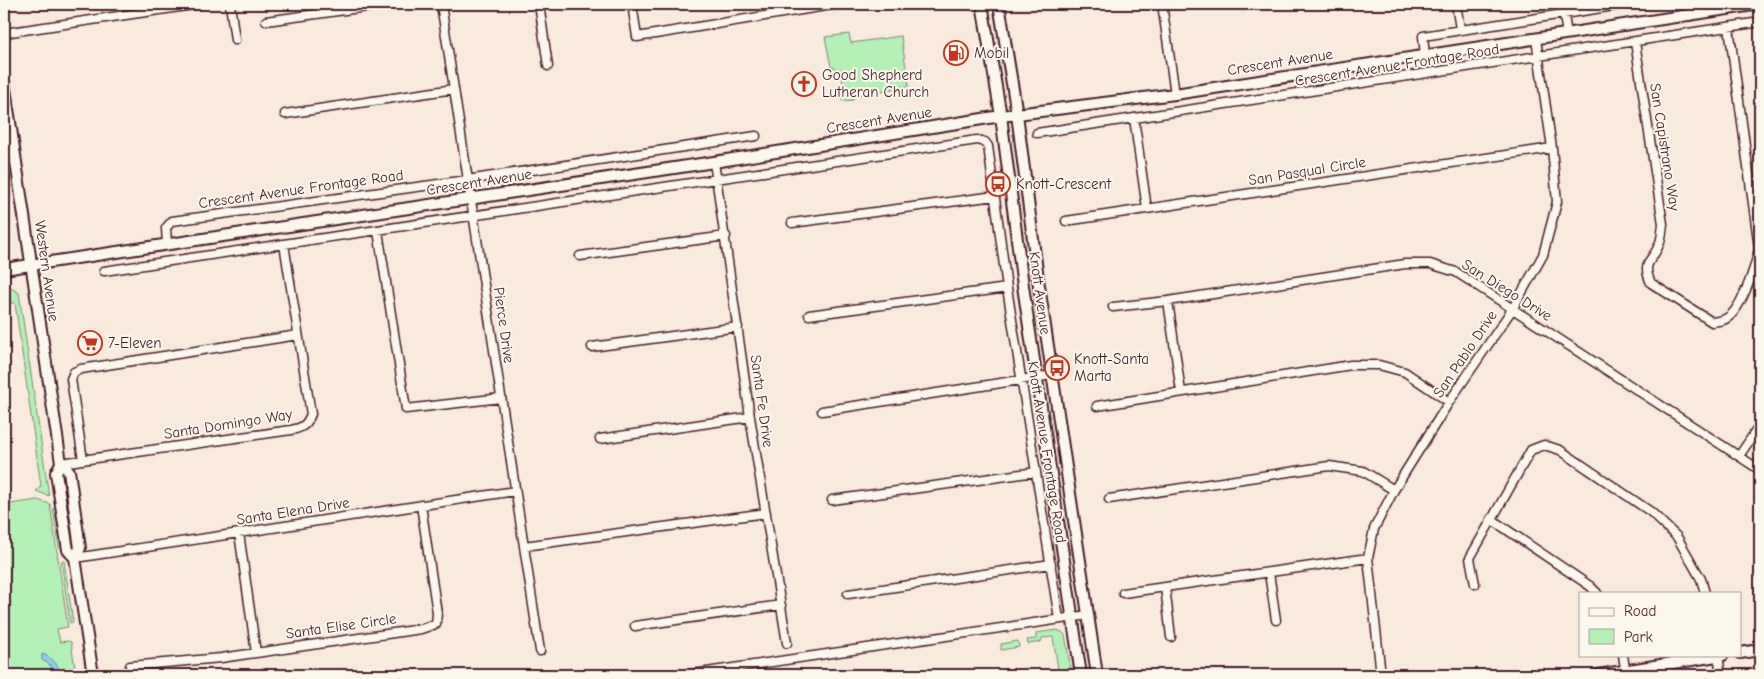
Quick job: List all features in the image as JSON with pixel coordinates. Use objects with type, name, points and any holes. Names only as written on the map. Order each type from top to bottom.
[{"type":"main road","name":"Knott Avenue","points":[[982,4],[1001,116],[1081,675]]},
{"type":"main road","name":"Knott Avenue","points":[[999,4],[1017,114],[1052,375],[1097,675]]},
{"type":"main road","name":"Crescent Avenue","points":[[4,269],[714,162],[1001,116],[1175,94],[1760,4]]},
{"type":"main road","name":"Western Avenue","points":[[4,82],[61,464],[69,472],[80,548],[75,558],[93,675]]},
{"type":"main road","points":[[1742,653],[1760,650]]},
{"type":"main road","points":[[1598,675],[1626,673],[1718,656]]},
{"type":"street","points":[[4,33],[200,4]]},
{"type":"street","points":[[230,4],[235,40]]},
{"type":"street","points":[[266,21],[388,4]]},
{"type":"street","name":"Pierce Drive","points":[[441,4],[540,651]]},
{"type":"street","points":[[539,4],[548,66]]},
{"type":"street","points":[[632,4],[636,37],[838,4]]},
{"type":"street","points":[[1162,4],[1175,94]]},
{"type":"street","points":[[1456,4],[1460,29]]},
{"type":"street","points":[[1562,4],[1567,34]]},
{"type":"street","name":"Crescent Avenue Frontage Road","points":[[1425,55],[1423,36],[1627,4]]},
{"type":"street","name":"Crescent Avenue Frontage Road","points":[[1038,133],[1760,22]]},
{"type":"street","name":"San Capistrano Way","points":[[1635,42],[1663,224],[1660,245],[1647,266],[1647,274],[1651,283],[1712,322],[1719,321],[1726,319],[1732,314],[1747,288],[1759,248],[1729,27]]},
{"type":"street","name":"San Pablo Drive","points":[[1381,675],[1368,558],[1374,529],[1394,490],[1449,402],[1513,308],[1543,255],[1557,202],[1552,148],[1536,39]]},
{"type":"street","points":[[285,114],[454,89]]},
{"type":"street","points":[[1134,118],[1146,209]]},
{"type":"street","name":"Crescent Avenue Frontage Road","points":[[167,244],[166,228],[172,221],[467,180],[756,136]]},
{"type":"street","name":"Knott Avenue Frontage Road","points":[[717,180],[977,140],[985,142],[988,146],[1007,288],[1059,619]]},
{"type":"street","name":"San Pasqual Circle","points":[[1066,221],[1552,148]]},
{"type":"street","name":"Santa Fe Drive","points":[[714,162],[726,236],[750,417],[787,643]]},
{"type":"street","points":[[104,271],[717,180]]},
{"type":"street","points":[[792,223],[995,196]]},
{"type":"street","points":[[378,231],[406,409],[501,398]]},
{"type":"street","points":[[580,256],[726,236]]},
{"type":"street","name":"Santa Domingo Way","points":[[61,464],[300,428],[308,423],[311,414],[284,244]]},
{"type":"street","name":"San Diego Drive","points":[[1113,308],[1405,264],[1430,264],[1456,272],[1760,470]]},
{"type":"street","points":[[810,315],[1007,288]]},
{"type":"street","points":[[1168,301],[1181,392]]},
{"type":"street","points":[[592,347],[738,327]]},
{"type":"street","points":[[84,460],[71,379],[74,372],[81,369],[298,336]]},
{"type":"street","points":[[1097,406],[1351,365],[1379,364],[1405,372],[1449,402]]},
{"type":"street","points":[[822,411],[1052,375]]},
{"type":"street","points":[[600,439],[750,417]]},
{"type":"street","points":[[1739,456],[1760,425]]},
{"type":"street","points":[[1475,584],[1470,558],[1531,450],[1544,445],[1560,450],[1651,512],[1677,537],[1701,578],[1705,592]]},
{"type":"street","points":[[1109,499],[1328,466],[1363,472],[1394,490]]},
{"type":"street","points":[[832,500],[1036,472]]},
{"type":"street","name":"Santa Elena Drive","points":[[75,558],[515,491]]},
{"type":"street","name":"Santa Elise Circle","points":[[130,666],[221,658],[421,629],[436,624],[437,613],[421,505]]},
{"type":"street","points":[[524,546],[766,513]]},
{"type":"street","points":[[1491,518],[1597,592]]},
{"type":"street","points":[[239,533],[256,652]]},
{"type":"street","points":[[1123,593],[1368,558]]},
{"type":"street","points":[[848,594],[1051,564]]},
{"type":"street","points":[[1269,573],[1276,620]]},
{"type":"street","points":[[1165,587],[1171,637]]},
{"type":"street","points":[[635,626],[782,605]]},
{"type":"street","points":[[686,675],[1088,615]]},
{"type":"street","points":[[1623,656],[1626,673]]},
{"type":"street","points":[[1718,656],[1721,675]]},
{"type":"green space","points":[[849,34],[851,43],[901,36],[909,86],[858,95],[853,100],[842,101],[840,90],[844,90],[841,70],[831,67],[825,37]]},
{"type":"green space","points":[[7,285],[19,293],[49,496],[36,491],[41,486],[15,303],[4,303],[4,286]]},
{"type":"green space","points":[[37,500],[50,504],[68,627],[57,629],[60,642],[71,642],[76,675],[4,675],[4,505]]},
{"type":"green space","points":[[53,508],[56,511],[61,547],[59,547]]},
{"type":"green space","points":[[61,561],[64,561],[73,622],[70,623]]},
{"type":"green space","points":[[1057,630],[1065,635],[1072,675],[1059,675],[1053,637],[1042,638],[1041,642],[1028,644],[1027,640],[1036,639],[1036,633]]},
{"type":"green space","points":[[1018,641],[1019,647],[1001,650],[1001,644]]},
{"type":"water","points":[[42,654],[54,662],[59,668],[61,675],[56,675],[49,664],[42,660]]},
{"type":"place","name":"Mobil","points":[[956,53]]},
{"type":"place","name":"Good Shepherd Lutheran Church","points":[[804,84]]},
{"type":"place","name":"Knott-Crescent","points":[[998,184]]},
{"type":"place","name":"7-Eleven","points":[[90,343]]},
{"type":"place","name":"Knott-Santa Marta","points":[[1057,368]]}]
